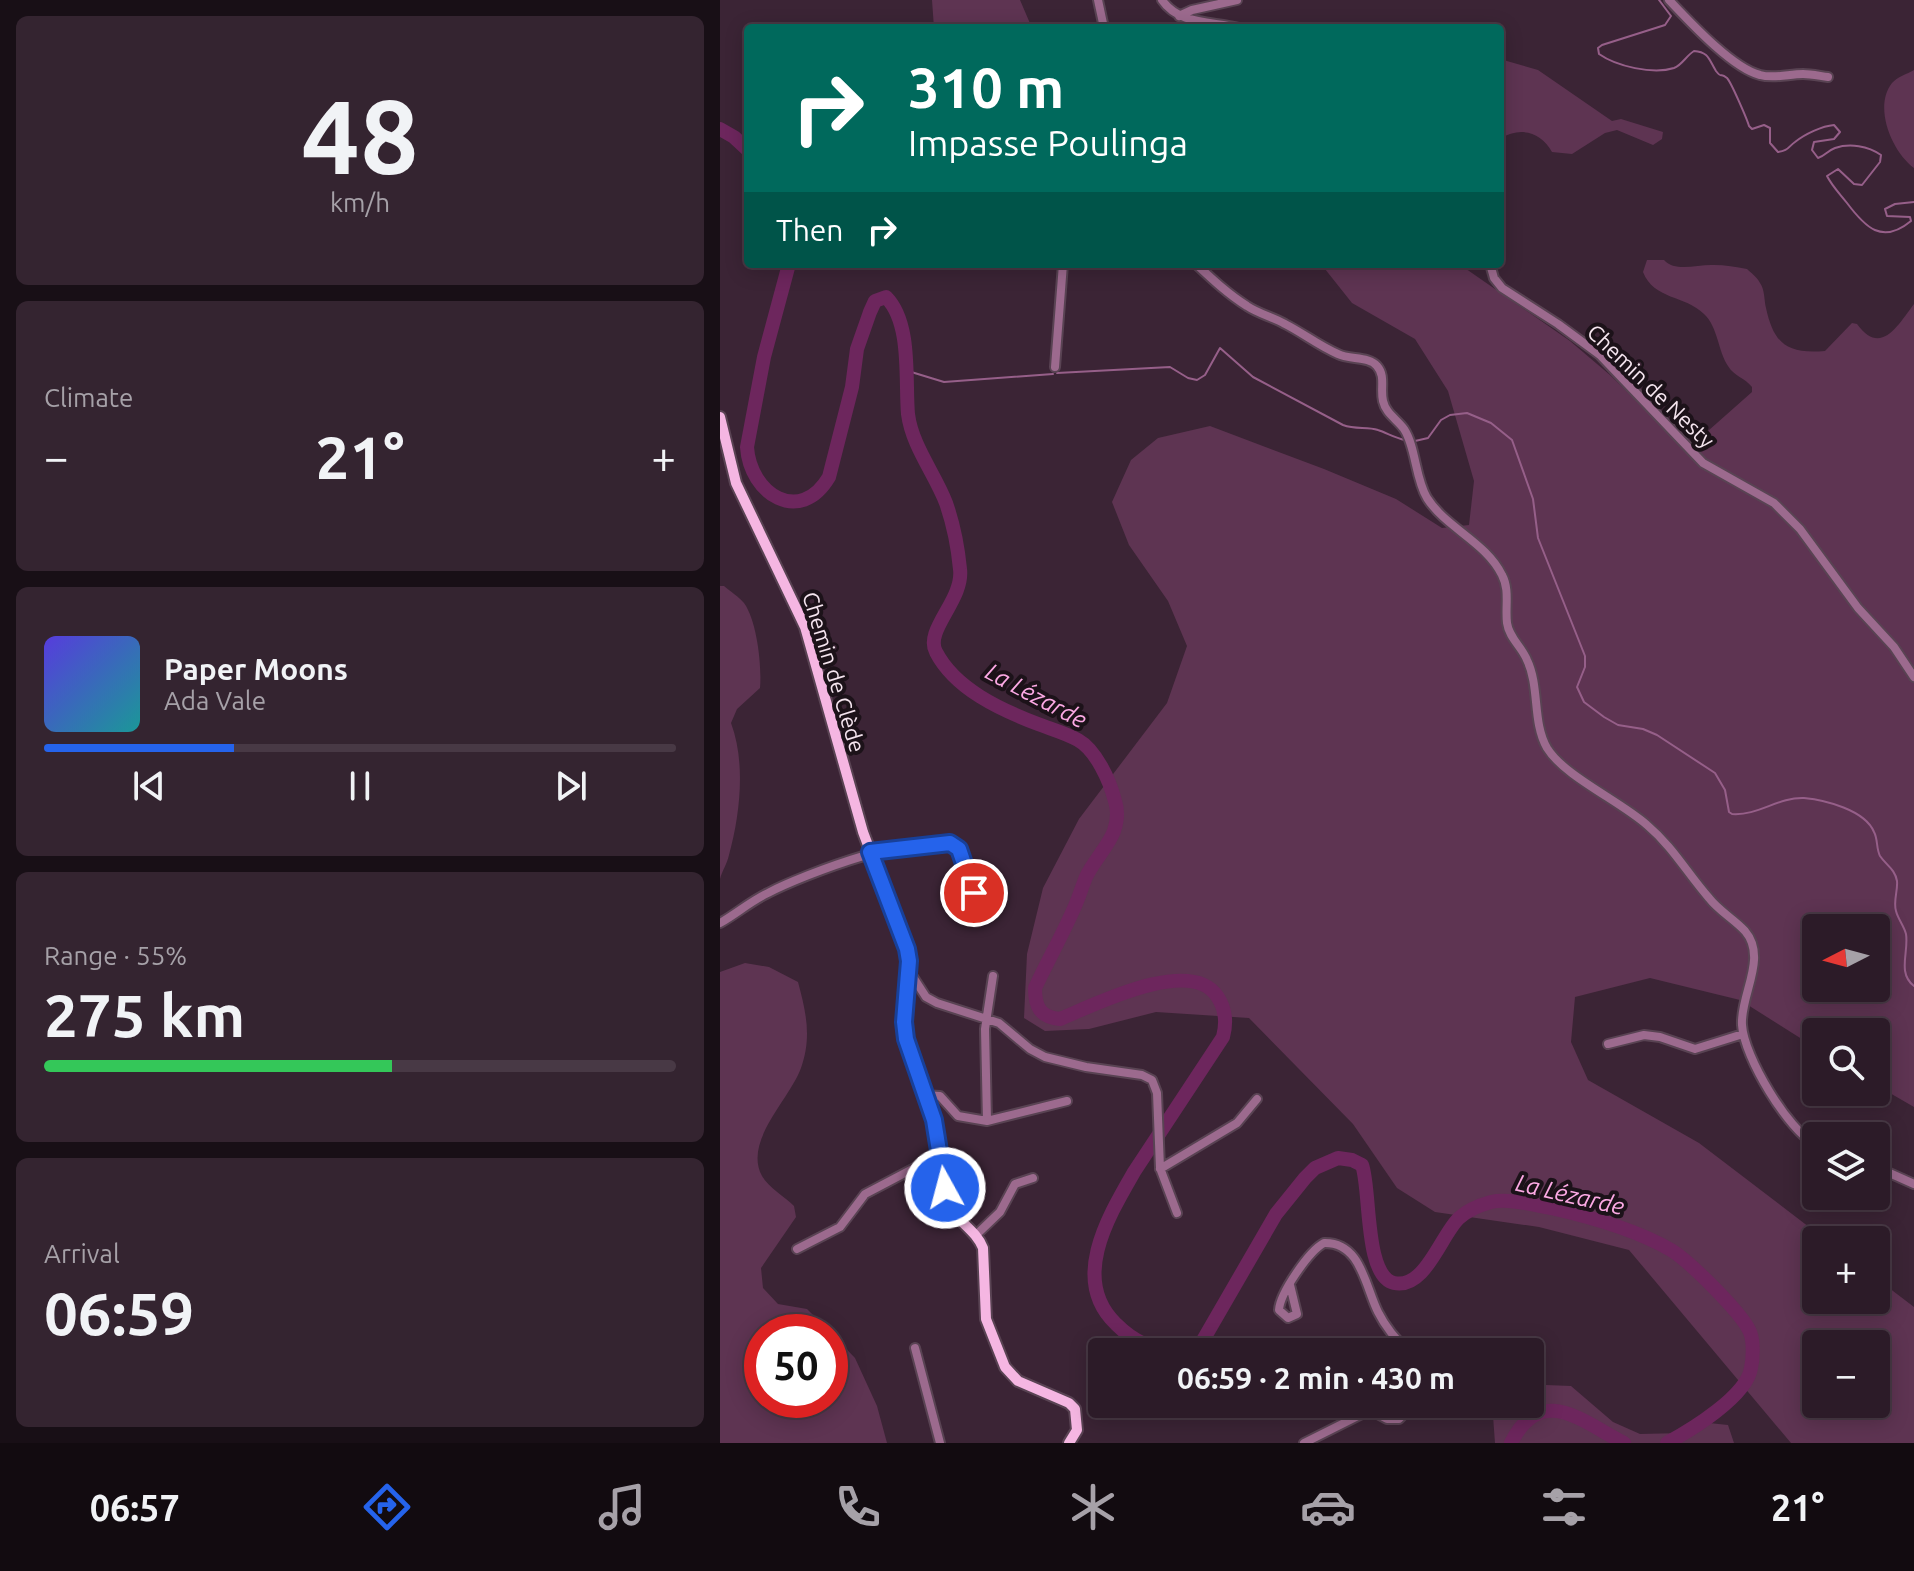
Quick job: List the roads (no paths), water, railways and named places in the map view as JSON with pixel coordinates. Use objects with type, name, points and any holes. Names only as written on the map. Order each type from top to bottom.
[{"type":"main road","name":"Chemin de Clède","points":[[720,417],[736,483],[805,627],[841,761],[870,852],[907,949],[904,1022],[911,1055],[934,1120],[949,1206],[955,1218],[976,1235]]},
{"type":"main road","points":[[976,1235],[983,1248],[986,1319],[1005,1367],[1018,1381],[1069,1403],[1075,1409],[1077,1430],[1069,1443]]},
{"type":"street","points":[[1098,0],[1103,24]]},
{"type":"street","points":[[1162,0],[1169,10],[1179,16],[1219,24]]},
{"type":"street","points":[[1179,16],[1237,0]]},
{"type":"street","points":[[1669,0],[1693,26],[1756,74],[1769,77],[1805,74],[1828,77]]},
{"type":"street","points":[[1055,367],[1063,268]]},
{"type":"street","points":[[1200,268],[1248,307],[1283,322],[1340,356],[1370,361],[1378,366],[1383,378],[1382,400],[1408,436],[1425,495],[1439,514],[1467,535],[1502,573],[1506,586],[1507,624],[1527,659],[1542,737],[1547,748],[1559,764],[1626,806],[1648,825],[1673,850],[1711,902],[1749,938],[1754,958],[1742,1015],[1743,1034],[1749,1055],[1792,1126],[1802,1136]]},
{"type":"street","name":"Chemin de Nesty","points":[[1491,268],[1502,288],[1600,355],[1703,463],[1774,503],[1800,529],[1858,608],[1894,647],[1914,677]]},
{"type":"street","points":[[720,923],[765,894],[870,852],[944,842],[955,846],[972,884],[976,922]]},
{"type":"street","points":[[908,974],[926,997],[1005,1026],[1030,1049],[1045,1057],[1147,1076],[1157,1093],[1160,1169],[1177,1213]]},
{"type":"street","points":[[987,1121],[986,1018],[993,976]]},
{"type":"street","points":[[1608,1044],[1644,1035],[1695,1049],[1743,1034]]},
{"type":"street","points":[[924,1095],[940,1096],[958,1116],[987,1121],[1067,1101]]},
{"type":"street","points":[[1160,1169],[1237,1123],[1257,1099]]},
{"type":"street","points":[[797,1249],[840,1227],[865,1194],[941,1154]]},
{"type":"street","points":[[1890,1173],[1914,1184]]},
{"type":"street","points":[[976,1235],[1000,1212],[1015,1184],[1033,1178]]},
{"type":"street","points":[[1290,1285],[1310,1253],[1324,1243],[1340,1245],[1354,1256],[1378,1312],[1394,1338]]},
{"type":"street","points":[[915,1348],[940,1443]]},
{"type":"street","points":[[1304,1443],[1354,1418]]},
{"type":"waterway","points":[[1659,0],[1671,16],[1665,25],[1602,45],[1598,48],[1599,54],[1625,66],[1665,70],[1677,67],[1694,51],[1703,53],[1718,74],[1729,81],[1749,126],[1752,129],[1764,125],[1770,128],[1770,143],[1778,152],[1786,150],[1809,133],[1834,125],[1840,132],[1834,139],[1814,142],[1812,150],[1818,158],[1835,148],[1847,146],[1865,148],[1881,155],[1880,162],[1862,185],[1854,184],[1838,169],[1827,176],[1868,226],[1883,232],[1901,228],[1911,221],[1910,217],[1887,216],[1885,209],[1895,204],[1914,202]]},
{"type":"waterway","name":"La Lézarde","points":[[720,129],[744,146]]},
{"type":"waterway","name":"La Lézarde","points":[[788,268],[764,357],[747,447],[757,478],[778,498],[791,501],[804,500],[817,492],[829,477],[852,387],[857,349],[875,301],[886,297],[894,308],[904,336],[910,426],[946,503],[958,553],[960,581],[935,634],[936,652],[955,677],[980,697],[1009,712],[1069,735],[1085,745],[1101,767],[1113,793],[1117,812],[1114,831],[1086,877],[1035,988],[1040,1010],[1060,1019],[1141,987],[1186,981],[1204,985],[1217,996],[1224,1011],[1223,1037],[1134,1172],[1098,1248],[1096,1288],[1102,1307],[1132,1338]]},
{"type":"waterway","points":[[1057,373],[1170,367],[1197,380],[1205,375],[1220,348],[1253,377],[1343,425],[1374,429],[1405,440]]},
{"type":"waterway","points":[[908,371],[944,382],[1053,374]]},
{"type":"waterway","points":[[1415,441],[1428,438],[1441,420],[1450,415],[1467,413],[1491,423],[1512,440],[1533,499],[1538,538],[1585,656],[1585,667],[1577,687],[1584,702],[1618,725],[1657,735],[1715,773],[1725,790],[1732,814],[1804,798],[1844,808],[1869,824],[1880,856],[1896,877],[1895,907],[1907,941],[1905,969],[1914,986]]},
{"type":"waterway","name":"La Lézarde","points":[[1204,1338],[1276,1214],[1305,1178],[1315,1168],[1338,1158],[1352,1160],[1362,1165],[1365,1177],[1370,1230],[1378,1265],[1384,1277],[1394,1283],[1405,1283],[1415,1278],[1463,1215],[1478,1206],[1498,1201],[1551,1208],[1612,1224],[1671,1250],[1690,1265],[1745,1323],[1753,1345],[1751,1368],[1740,1390],[1729,1401],[1667,1443]]},
{"type":"waterway","name":"La Lézarde","points":[[1511,1443],[1523,1425],[1535,1415],[1549,1411],[1563,1412],[1624,1443]]}]
